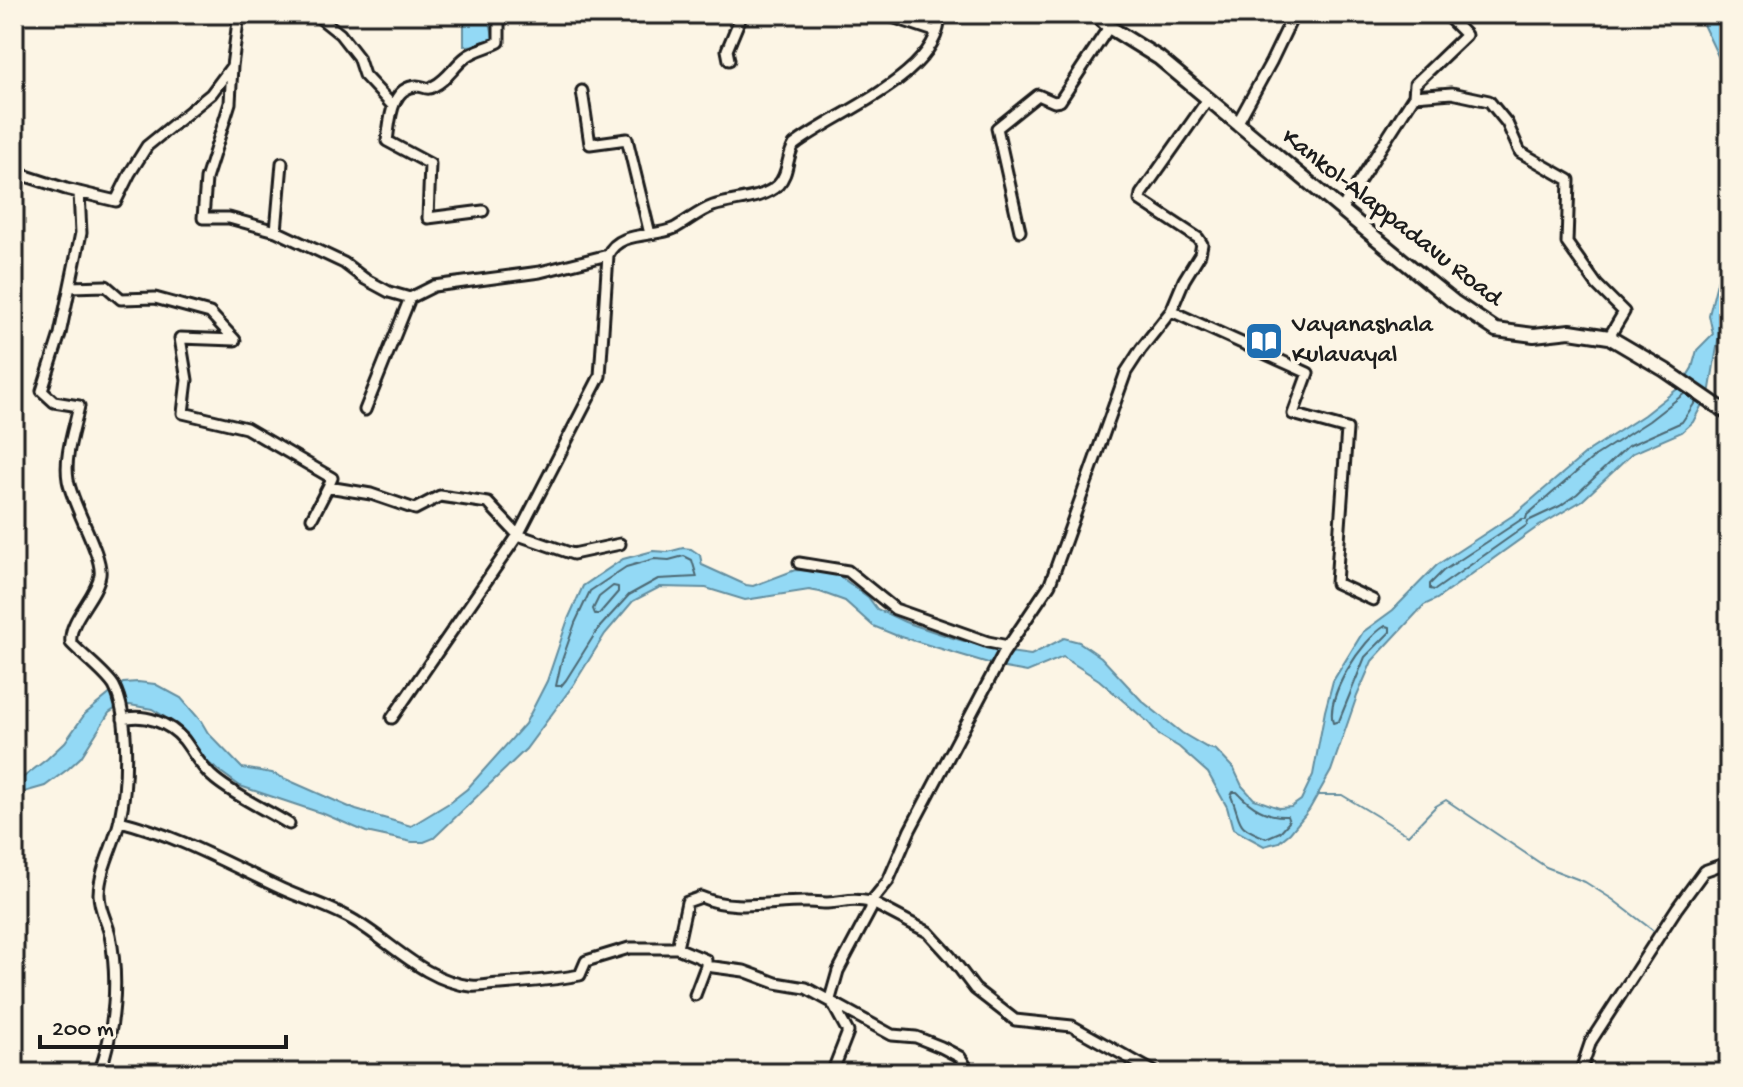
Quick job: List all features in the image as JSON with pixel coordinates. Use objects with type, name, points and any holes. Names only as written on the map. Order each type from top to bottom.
[{"type":"main road","name":"Kankol-Alappadavu Road","points":[[1096,14],[1109,27],[1159,58],[1454,302],[1496,330],[1534,335],[1570,331],[1609,337],[1724,410]]},
{"type":"street","points":[[239,14],[230,103],[206,179],[203,218],[229,218],[276,231],[344,263],[389,292],[410,298]]},
{"type":"street","points":[[315,14],[340,34],[358,57],[364,75],[392,105]]},
{"type":"street","points":[[483,211],[428,218],[430,164],[387,141],[392,105],[405,90],[418,86],[432,88],[452,74],[463,59],[476,50],[499,42],[499,14]]},
{"type":"street","points":[[729,60],[727,50],[742,14]]},
{"type":"street","points":[[883,14],[937,32]]},
{"type":"street","points":[[392,718],[518,535],[600,376],[608,255],[611,249],[626,239],[672,229],[716,205],[766,193],[777,186],[784,179],[789,153],[794,145],[883,89],[920,60],[933,42],[940,14]]},
{"type":"street","points":[[1237,124],[1294,14]]},
{"type":"street","points":[[1341,210],[1414,96],[1415,84],[1466,35],[1449,18],[1450,14]]},
{"type":"street","points":[[1020,231],[997,128],[1038,95],[1054,102],[1060,101],[1109,27]]},
{"type":"street","points":[[14,172],[116,201],[147,146],[211,94],[232,66]]},
{"type":"street","points":[[582,91],[590,144],[627,139],[650,234]]},
{"type":"street","points":[[1414,96],[1452,93],[1489,101],[1507,123],[1520,152],[1569,180],[1567,243],[1597,285],[1624,312],[1609,337]]},
{"type":"street","points":[[832,1073],[848,1032],[830,999],[838,971],[871,909],[871,902],[888,881],[910,830],[1001,657],[1050,584],[1126,372],[1171,311],[1184,280],[1200,254],[1202,244],[1198,238],[1140,200],[1141,194],[1208,99]]},
{"type":"street","points":[[276,231],[282,163]]},
{"type":"street","points":[[79,192],[81,233],[60,334],[42,391],[54,402],[79,406],[67,464],[68,483],[98,559],[100,574],[88,604],[70,634],[71,643],[114,686],[122,716],[124,789],[120,821],[106,859],[99,891],[100,908],[110,933],[114,993],[111,1029],[99,1073]]},
{"type":"street","points":[[365,410],[410,298],[434,286],[540,272],[608,255]]},
{"type":"street","points":[[70,287],[106,286],[121,299],[155,298],[210,313],[235,340],[180,338],[187,380],[183,413],[246,428],[332,478],[312,518]]},
{"type":"street","points":[[1171,311],[1308,373],[1293,414],[1347,429],[1336,583],[1373,600]]},
{"type":"street","points":[[328,487],[371,494],[415,509],[440,496],[488,503],[518,535],[573,554],[620,544]]},
{"type":"street","points":[[799,563],[848,571],[895,609],[988,642],[1008,646]]},
{"type":"street","points":[[122,716],[145,717],[172,729],[184,740],[210,776],[289,824]]},
{"type":"street","points":[[120,821],[155,829],[354,920],[412,962],[470,986],[580,975],[586,961],[609,952],[629,948],[677,948],[706,960],[695,995]]},
{"type":"street","points":[[1580,1073],[1591,1041],[1677,908],[1704,871],[1729,862]]},
{"type":"street","points":[[677,948],[687,902],[701,897],[714,903],[760,905],[829,903],[851,898],[871,902],[928,932],[975,989],[1015,1020],[1072,1026],[1156,1073]]},
{"type":"street","points":[[706,966],[744,971],[776,983],[795,984],[830,999],[892,1035],[916,1037],[941,1047],[960,1057],[970,1073]]},
{"type":"water","points":[[1698,14],[1727,14],[1729,18],[1729,79]]},
{"type":"water","points":[[490,22],[495,45],[464,46],[464,24]]},
{"type":"water","points":[[1729,234],[1727,311],[1718,341],[1710,389],[1693,422],[1682,432],[1633,453],[1583,500],[1536,528],[1437,599],[1424,605],[1372,661],[1331,771],[1309,810],[1279,842],[1264,846],[1233,829],[1227,807],[1208,773],[1179,747],[1159,735],[1099,680],[1063,657],[1027,672],[1005,668],[895,635],[873,626],[845,601],[809,590],[745,600],[706,588],[660,587],[633,601],[605,634],[574,684],[526,749],[434,838],[424,842],[366,832],[324,814],[240,786],[203,759],[188,734],[152,709],[130,705],[119,706],[109,713],[81,757],[68,769],[45,786],[14,795],[14,780],[21,779],[47,759],[65,742],[85,714],[123,683],[138,682],[155,684],[181,698],[208,733],[242,768],[272,773],[356,810],[411,826],[467,789],[525,724],[547,681],[583,586],[623,559],[653,551],[668,552],[683,548],[700,555],[702,565],[746,585],[753,586],[795,570],[838,575],[868,597],[877,609],[905,622],[1001,651],[1031,655],[1064,638],[1079,642],[1101,657],[1142,701],[1182,733],[1216,750],[1234,769],[1242,786],[1254,799],[1279,808],[1291,807],[1301,800],[1313,775],[1333,681],[1363,632],[1393,610],[1437,565],[1515,514],[1590,450],[1644,415],[1681,386],[1692,368],[1697,350],[1713,334],[1709,315]]},
{"type":"waterway","points":[[1317,795],[1342,795],[1408,835],[1446,800],[1546,867],[1585,882],[1612,899],[1655,932]]},
{"type":"place","name":"Vayanashala Kulavayal","points":[[1264,341]]}]
